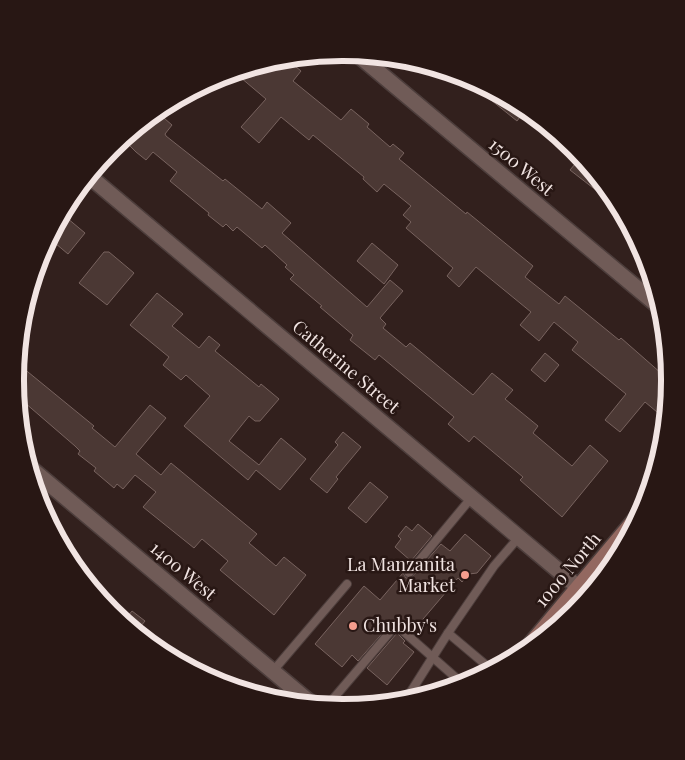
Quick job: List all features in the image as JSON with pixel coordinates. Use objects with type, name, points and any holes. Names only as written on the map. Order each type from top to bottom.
[{"type":"street","name":"1500 West","points":[[367,62],[650,299]]},
{"type":"street","name":"Catherine Street","points":[[94,181],[578,587]]},
{"type":"street","name":"1400 West","points":[[39,475],[303,696]]},
{"type":"street","name":"1000 North","points":[[543,628],[619,538]]},
{"type":"lane","points":[[408,573],[472,497]]},
{"type":"lane","points":[[411,691],[448,633],[494,566],[519,537]]},
{"type":"lane","points":[[273,671],[347,584]]},
{"type":"lane","points":[[333,699],[396,625],[456,677]]},
{"type":"lane","points":[[448,633],[486,665]]},
{"type":"building","points":[[294,65],[301,71],[293,81],[341,120],[351,109],[369,124],[367,127],[390,147],[393,144],[404,153],[399,159],[533,266],[525,277],[559,304],[565,296],[619,340],[621,338],[661,373],[660,408],[657,412],[645,402],[620,432],[605,420],[626,394],[572,350],[578,342],[554,322],[539,341],[520,325],[531,312],[476,267],[459,287],[447,276],[453,268],[406,228],[411,222],[403,215],[411,206],[384,184],[377,192],[363,179],[364,177],[313,135],[309,140],[281,117],[259,143],[241,127],[266,99],[241,78]]},
{"type":"building","points":[[484,95],[521,116],[517,121]]},
{"type":"building","points":[[162,117],[172,125],[165,134],[166,136],[262,209],[267,202],[291,223],[282,233],[367,307],[390,280],[403,291],[380,318],[386,324],[383,328],[406,347],[410,343],[473,395],[492,373],[513,390],[505,399],[538,426],[533,433],[572,466],[590,445],[608,461],[562,517],[520,480],[523,477],[474,436],[469,442],[448,424],[454,417],[379,355],[375,360],[350,340],[353,335],[290,279],[294,275],[285,267],[287,265],[265,245],[262,248],[237,227],[233,231],[226,224],[223,227],[170,181],[177,172],[153,152],[146,160],[129,145],[136,137]]},
{"type":"building","points":[[576,163],[602,194],[570,170]]},
{"type":"building","points":[[68,218],[85,233],[68,254],[55,243]]},
{"type":"building","points":[[372,243],[398,265],[384,284],[357,261]]},
{"type":"building","points":[[104,252],[109,252],[134,273],[107,305],[79,283]]},
{"type":"building","points":[[157,293],[183,314],[172,326],[199,348],[209,336],[220,345],[215,351],[259,387],[261,384],[279,399],[260,421],[255,421],[249,416],[229,441],[259,465],[281,438],[306,459],[280,490],[256,470],[248,480],[184,426],[210,396],[186,375],[181,380],[163,365],[169,357],[130,325]]},
{"type":"building","points":[[545,353],[559,365],[545,382],[531,370]]},
{"type":"building","points":[[24,369],[94,426],[92,428],[115,447],[150,405],[166,418],[136,454],[161,475],[171,463],[257,534],[249,543],[276,566],[284,557],[306,575],[274,615],[220,570],[228,561],[202,539],[194,548],[143,507],[156,492],[135,475],[123,489],[117,484],[114,488],[94,471],[96,468],[78,454],[80,451],[24,402]]},
{"type":"building","points":[[343,432],[361,447],[336,477],[338,479],[327,493],[310,479],[338,445],[335,442]]},
{"type":"building","points":[[370,482],[388,497],[366,523],[348,508]]},
{"type":"building","points":[[418,524],[432,536],[411,561],[395,547],[401,539],[398,536],[406,526],[412,531]]},
{"type":"building","points":[[465,534],[491,556],[477,573],[469,574],[462,582],[458,578],[412,632],[399,620],[394,620],[358,661],[352,655],[342,667],[315,644],[364,586],[380,600],[403,573],[406,578],[411,578],[441,544],[450,551]]},
{"type":"building","points":[[132,611],[145,621],[140,627],[128,616]]},
{"type":"building","points":[[397,633],[405,641],[403,643],[414,652],[387,685],[367,668]]},
{"type":"place","name":"La Manzanita Market","points":[[465,575]]},
{"type":"place","name":"Chubby's","points":[[353,626]]}]
